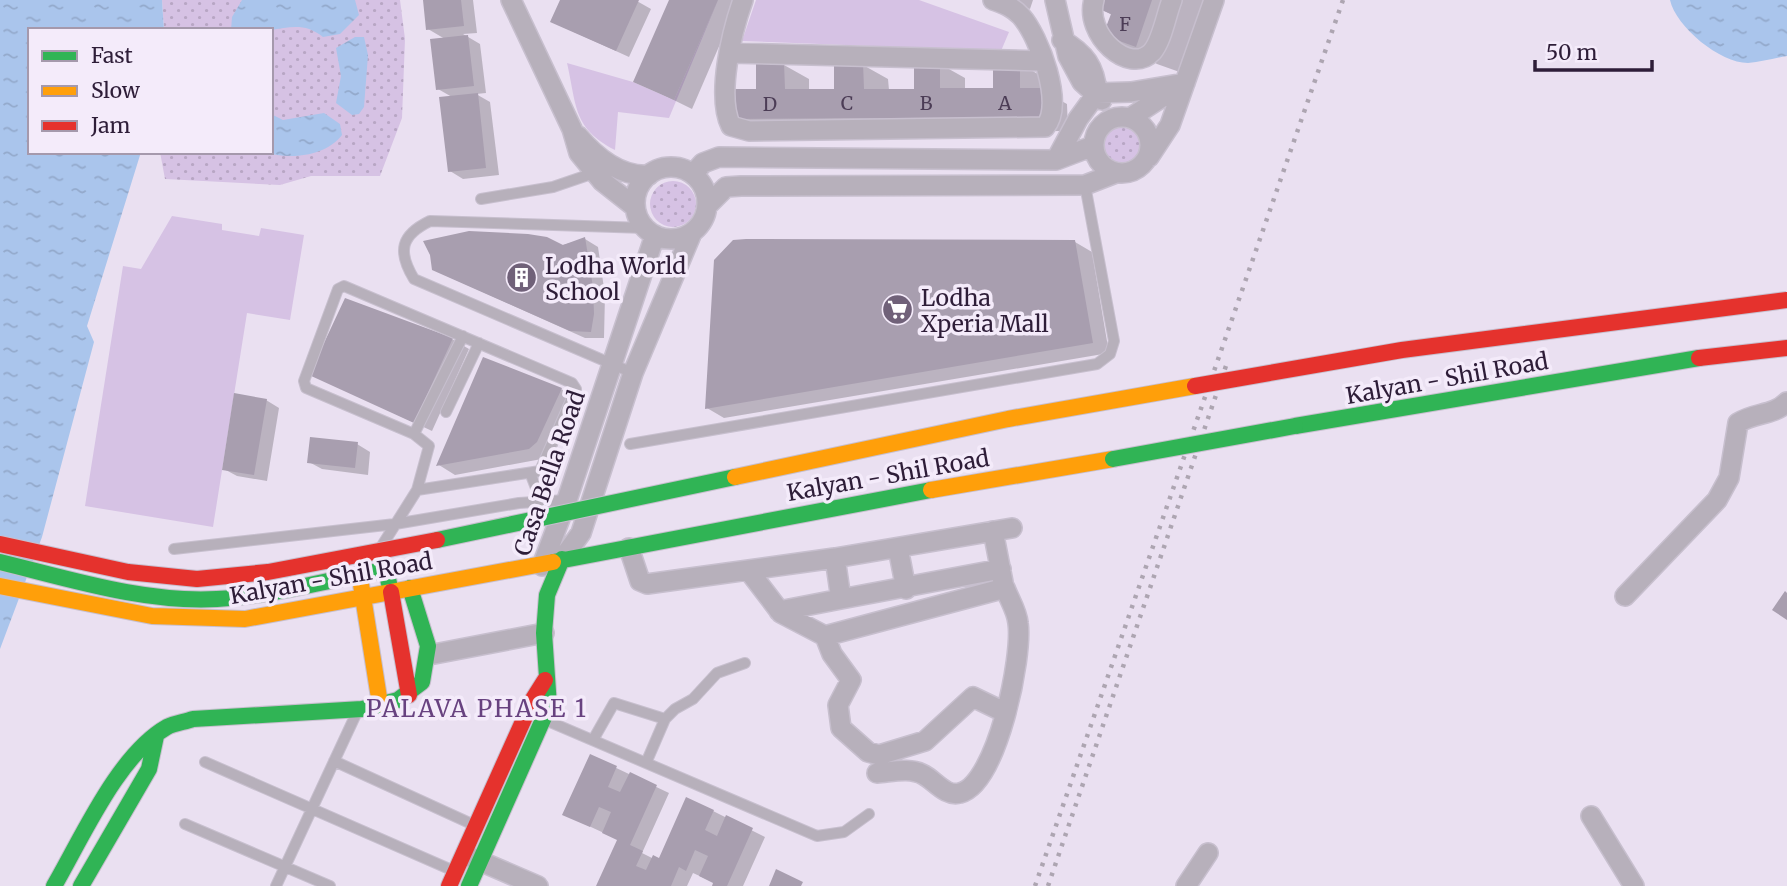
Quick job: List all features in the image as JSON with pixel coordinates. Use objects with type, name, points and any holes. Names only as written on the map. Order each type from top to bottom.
[{"type":"main road","points":[[0,544],[128,572],[197,579],[268,572],[376,553],[1022,416],[1402,351],[1787,300]]},
{"type":"main road","name":"Kalyan - Shil Road","points":[[0,586],[98,609],[153,618],[204,621],[245,619],[517,567],[542,566],[562,559],[841,505],[1718,355],[1787,348]]},
{"type":"main road","name":"Casa Bella Road","points":[[547,595],[562,559]]},
{"type":"main road","name":"Kalyan - Shil Road","points":[[0,562],[155,596],[204,599],[276,592],[386,570]]},
{"type":"main road","name":"Casa Bella Road","points":[[542,566],[538,582],[547,595]]},
{"type":"main road","points":[[386,570],[410,695]]},
{"type":"main road","points":[[359,574],[380,704]]},
{"type":"main road","points":[[54,886],[131,759],[169,726],[185,720],[358,709],[410,695],[423,684],[429,655],[410,588]]},
{"type":"main road","points":[[462,868],[549,706],[544,633],[547,595]]},
{"type":"main road","points":[[469,886],[462,868],[476,826],[527,713],[546,678]]},
{"type":"main road","points":[[81,886],[149,769],[156,736]]},
{"type":"street","points":[[510,0],[572,130],[579,153],[594,173],[635,207],[650,232],[678,239],[691,235]]},
{"type":"street","points":[[743,0],[730,53],[726,115],[731,126],[749,131],[1045,127],[1054,112],[1051,88],[1037,41],[1021,16],[1003,2]]},
{"type":"street","points":[[1055,0],[1062,40],[1081,50],[1096,74],[1097,93],[1078,119],[1056,160]]},
{"type":"street","points":[[1094,0],[1090,13],[1095,30],[1107,47],[1131,57],[1144,58],[1154,51],[1171,0]]},
{"type":"street","points":[[1146,162],[1170,125],[1213,0]]},
{"type":"street","points":[[730,53],[1043,61]]},
{"type":"street","points":[[1097,93],[1130,92],[1185,83]]},
{"type":"street","points":[[1116,173],[1100,163],[1093,146],[1097,132],[1185,83]]},
{"type":"street","points":[[1097,93],[1121,118],[1138,122],[1149,136],[1151,145],[1146,162]]},
{"type":"street","points":[[572,130],[604,162],[624,171],[649,175]]},
{"type":"street","points":[[692,174],[703,163],[719,157],[1056,160],[1093,146]]},
{"type":"street","name":"Casa Bella Road","points":[[562,559],[581,533],[633,373],[691,235],[705,217],[707,206],[726,187],[1085,186],[1116,173],[1132,172],[1146,162]]},
{"type":"street","points":[[635,207],[640,184],[649,175],[670,167],[692,174],[706,194],[707,206]]},
{"type":"street","name":"Casa Bella Road","points":[[542,566],[613,364],[650,232]]},
{"type":"street","points":[[1625,596],[1717,500],[1729,478],[1738,423],[1748,417],[1778,411],[1787,401]]},
{"type":"street","points":[[629,548],[640,581],[647,584],[835,558],[1002,530],[1003,578],[1018,622],[1017,667],[989,763],[966,791],[957,795],[947,792],[918,772],[877,773]]},
{"type":"street","points":[[898,548],[906,589]]},
{"type":"street","points":[[835,558],[841,599]]},
{"type":"street","points":[[749,571],[762,584],[779,611],[825,636],[832,654],[851,680],[838,705],[841,728],[868,752],[879,755],[925,741],[973,697],[1004,712]]},
{"type":"street","points":[[779,611],[906,589],[1003,578]]},
{"type":"street","points":[[825,636],[1003,578]]},
{"type":"street","points":[[429,655],[544,633]]},
{"type":"street","points":[[1591,816],[1627,883]]},
{"type":"street","points":[[1186,886],[1208,853]]},
{"type":"street","points":[[462,868],[538,886]]},
{"type":"lane","points":[[481,199],[553,187],[594,173]]},
{"type":"lane","points":[[630,444],[1097,364],[1110,354],[1114,341],[1085,186]]},
{"type":"lane","points":[[633,373],[414,279],[404,262],[404,244],[413,229],[430,220],[650,232]]},
{"type":"lane","points":[[359,574],[377,556],[417,490],[429,446],[414,434],[306,388],[304,381],[338,289],[344,286],[572,383],[576,389],[544,468],[531,475],[417,490]]},
{"type":"lane","points":[[414,434],[463,336]]},
{"type":"lane","points":[[446,412],[479,343]]},
{"type":"lane","points":[[531,475],[541,501]]},
{"type":"lane","points":[[174,549],[395,524],[541,501],[567,500]]},
{"type":"lane","points":[[377,556],[386,570]]},
{"type":"lane","points":[[646,763],[665,719],[693,699],[716,673],[745,663]]},
{"type":"lane","points":[[593,740],[614,704],[665,719]]},
{"type":"lane","points":[[276,886],[358,709]]},
{"type":"lane","points":[[527,713],[817,836],[844,832],[869,814]]},
{"type":"lane","points":[[334,761],[476,826]]},
{"type":"lane","points":[[205,762],[312,809],[462,868]]},
{"type":"lane","points":[[185,824],[330,886]]},
{"type":"shaded area","points":[[162,0],[400,0],[405,39],[402,118],[380,176],[311,176],[280,185],[165,179],[160,154],[273,154],[273,28],[164,28]]},
{"type":"shaded area","points":[[718,0],[669,118],[618,112],[615,150],[601,142],[579,115],[567,63],[633,82],[674,100]]},
{"type":"shaded area","points":[[756,0],[919,0],[1009,32],[1001,51],[742,41]]},
{"type":"shaded area","points":[[1123,126],[1138,132],[1144,147],[1138,162],[1123,168],[1108,162],[1102,147],[1108,132]]},
{"type":"shaded area","points":[[673,181],[689,188],[696,204],[689,220],[673,227],[657,220],[650,204],[657,188]]},
{"type":"shaded area","points":[[172,216],[222,224],[222,230],[259,236],[261,228],[304,235],[290,320],[247,313],[213,527],[85,506],[123,266],[141,269]]},
{"type":"water","points":[[0,0],[162,0],[164,28],[28,28],[28,154],[140,154],[87,326],[94,342],[42,537],[0,649]]},
{"type":"water","points":[[242,0],[355,0],[359,15],[340,34],[323,37],[298,27],[231,28],[232,17]]},
{"type":"water","points":[[1670,0],[1787,0],[1787,56],[1748,63],[1725,57],[1690,32]]},
{"type":"water","points":[[355,37],[364,37],[368,55],[364,107],[359,114],[352,115],[336,103],[341,76],[336,48]]},
{"type":"water","points":[[324,113],[340,124],[342,135],[326,148],[306,155],[273,154],[273,115],[283,120]]},
{"type":"building","points":[[423,0],[461,0],[464,26],[426,30]]},
{"type":"building","points":[[560,0],[639,0],[616,51],[550,22]]},
{"type":"building","points":[[669,0],[718,0],[674,100],[633,82]]},
{"type":"building","points":[[1102,0],[1152,0],[1136,47],[1103,35],[1111,14],[1099,9]]},
{"type":"building","points":[[468,35],[474,86],[436,90],[430,39]]},
{"type":"building","points":[[914,62],[940,62],[940,88],[993,88],[993,62],[1020,62],[1020,88],[1042,88],[1043,117],[731,119],[731,89],[756,89],[756,63],[784,63],[785,89],[834,89],[834,63],[863,63],[864,89],[914,89]]},
{"type":"building","points":[[478,93],[486,168],[448,172],[439,97]]},
{"type":"building","name":"Lodha World School","points":[[469,231],[528,234],[547,237],[563,245],[585,237],[593,287],[594,314],[591,332],[570,331],[432,270],[430,255],[423,241]]},
{"type":"building","name":"Lodha Xperia Mall","points":[[733,240],[1075,240],[1093,343],[705,409],[714,260]]},
{"type":"building","points":[[345,298],[453,338],[414,423],[309,375]]},
{"type":"building","points":[[483,357],[562,388],[537,442],[529,449],[436,466]]},
{"type":"building","points":[[234,393],[267,399],[254,475],[222,470]]},
{"type":"building","points":[[310,437],[358,442],[355,468],[307,463]]},
{"type":"building","points":[[1785,591],[1787,593],[1787,620],[1772,610]]},
{"type":"building","points":[[590,754],[617,766],[608,787],[620,792],[630,772],[657,785],[630,845],[643,851],[636,866],[646,870],[653,855],[659,858],[686,797],[714,810],[705,830],[717,836],[726,815],[753,828],[727,886],[712,886],[713,883],[699,876],[708,856],[695,850],[686,871],[679,867],[671,886],[596,886],[617,840],[602,833],[611,812],[599,807],[590,827],[562,815]]},
{"type":"building","points":[[776,869],[803,882],[801,886],[769,886]]},
{"type":"railway","points":[[1035,886],[1343,0]]},
{"type":"railway","points":[[1048,886],[1228,360]]},
{"type":"traffic: fast","points":[[1295,426],[1699,358]]},
{"type":"traffic: fast","points":[[1113,459],[1295,426]]},
{"type":"traffic: fast","points":[[437,540],[735,477]]},
{"type":"traffic: fast","points":[[553,562],[931,490]]},
{"type":"traffic: fast","points":[[469,886],[549,706],[544,633],[547,595],[562,559]]},
{"type":"traffic: fast","points":[[0,562],[107,588],[162,597],[238,597],[386,570],[391,592]]},
{"type":"traffic: fast","points":[[54,886],[117,777],[149,740],[167,727],[193,719],[362,709],[398,700],[422,682],[428,646],[410,588]]},
{"type":"traffic: fast","points":[[81,886],[149,769],[156,736]]},
{"type":"traffic: slow","points":[[735,477],[1008,419],[1195,386]]},
{"type":"traffic: slow","points":[[931,490],[1113,459]]},
{"type":"traffic: slow","points":[[0,586],[152,616],[245,619],[553,562]]},
{"type":"traffic: slow","points":[[360,578],[380,704]]},
{"type":"traffic: jam","points":[[1195,386],[1402,350],[1787,300]]},
{"type":"traffic: jam","points":[[1699,358],[1787,348]]},
{"type":"traffic: jam","points":[[0,544],[128,572],[197,579],[268,572],[437,540]]},
{"type":"traffic: jam","points":[[391,592],[409,695]]},
{"type":"traffic: jam","points":[[449,886],[533,699],[545,680]]},
{"type":"place","name":"Lodha World School","points":[[522,278]]},
{"type":"place","name":"Lodha Xperia Mall","points":[[898,310]]},
{"type":"district","name":"PALAVA PHASE 1","points":[[477,708]]}]
